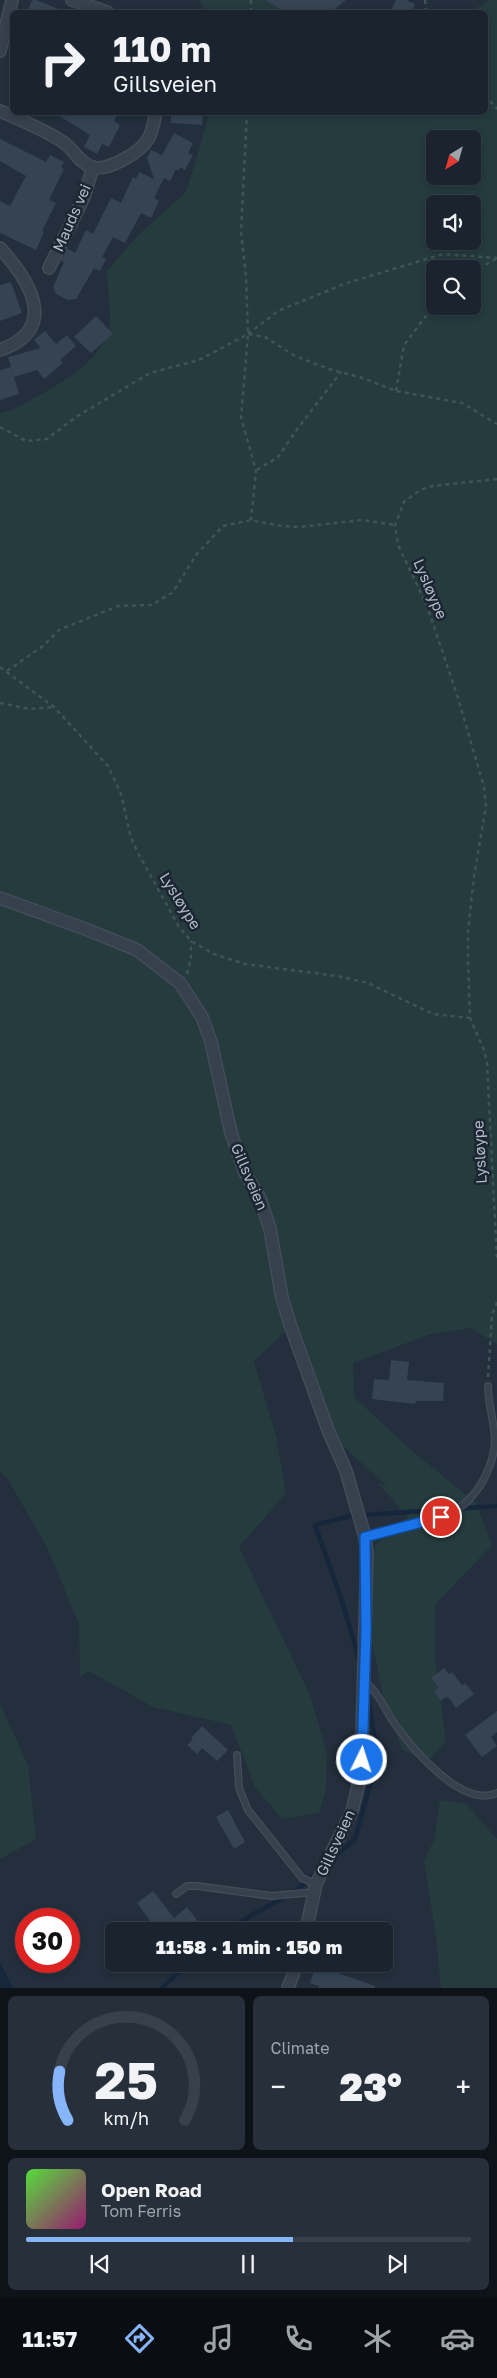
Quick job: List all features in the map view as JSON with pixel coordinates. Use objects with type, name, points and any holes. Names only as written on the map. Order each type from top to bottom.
[{"type":"street","points":[[0,51],[2,35],[12,0]]},
{"type":"street","points":[[72,0],[100,10]]},
{"type":"street","name":"Mauds vei","points":[[0,111],[65,143],[83,163],[93,168],[102,168],[113,164],[142,147],[150,134],[155,115]]},
{"type":"street","name":"Mauds vei","points":[[49,268],[84,197],[93,168]]},
{"type":"street","points":[[0,248],[23,277],[33,298],[36,310],[30,330],[12,346],[0,350]]},
{"type":"street","name":"Gillsveien","points":[[0,898],[137,950],[180,983],[202,1018],[211,1042],[231,1133],[245,1173],[260,1198],[270,1229],[282,1298],[293,1335],[328,1430],[346,1471],[365,1537],[365,1682],[361,1766],[357,1794],[344,1829],[315,1888],[308,1922]]},
{"type":"street","points":[[288,1988],[294,1972]]},
{"type":"lane","points":[[365,1537],[458,1511],[470,1498],[486,1474],[495,1446],[488,1386]]},
{"type":"lane","points":[[365,1682],[402,1734],[449,1781],[473,1795],[491,1796],[497,1793]]},
{"type":"lane","name":"Gillsveien","points":[[237,1755],[239,1788],[248,1810],[302,1878],[315,1888]]},
{"type":"lane","name":"Gillsveien","points":[[176,1894],[187,1886],[228,1889],[266,1896],[288,1896],[315,1888]]},
{"type":"path","points":[[488,98],[497,109]]},
{"type":"path","points":[[247,115],[241,232],[246,277],[248,334],[241,417],[256,471],[252,520]]},
{"type":"path","points":[[0,427],[26,441],[47,439],[76,417],[150,373],[199,360],[248,334],[278,311],[344,284],[443,254],[497,258]]},
{"type":"path","points":[[481,268],[497,258]]},
{"type":"path","points":[[396,391],[404,345],[427,315]]},
{"type":"path","points":[[248,334],[265,337],[295,356],[396,391],[462,403],[497,424]]},
{"type":"path","points":[[256,471],[278,458],[298,428],[341,372]]},
{"type":"path","points":[[7,671],[43,646],[60,630],[118,606],[152,605],[173,592],[196,555],[223,526],[252,520],[280,526],[300,527],[362,520],[395,526],[398,513],[404,502],[420,490],[497,479]]},
{"type":"path","name":"Lysløype","points":[[395,526],[398,544],[427,606],[458,698],[484,786],[485,815],[474,876],[468,931],[470,1018],[484,1050],[487,1063],[497,1260]]},
{"type":"path","name":"Lysløype","points":[[0,667],[54,707],[108,766],[121,794],[132,838],[138,853],[179,928],[192,941],[214,954],[245,964],[337,976],[368,983],[433,1014],[470,1018]]},
{"type":"path","points":[[0,703],[30,709],[54,707]]},
{"type":"path","points":[[180,983],[188,972],[192,941]]},
{"type":"path","points":[[488,1386],[492,1314],[497,1302]]},
{"type":"green space","points":[[198,0],[283,0],[280,9],[282,10],[206,10]]},
{"type":"green space","points":[[489,0],[497,0],[497,1344],[471,1328],[431,1334],[353,1363],[354,1397],[411,1450],[476,1503],[492,1545],[435,1605],[435,1659],[446,1742],[427,1762],[402,1749],[384,1700],[361,1589],[376,1544],[408,1517],[377,1482],[388,1487],[334,1438],[309,1363],[285,1332],[254,1361],[276,1436],[286,1493],[239,1547],[310,1695],[327,1753],[326,1789],[319,1813],[282,1819],[255,1787],[231,1725],[153,1707],[89,1671],[80,1677],[79,1624],[47,1547],[7,1478],[0,1472],[0,413],[13,410],[55,386],[83,367],[94,355],[103,343],[110,324],[107,271],[138,235],[186,192],[209,115],[488,115],[488,10],[474,10]]},
{"type":"green space","points":[[0,1704],[28,1765],[36,1839],[0,1859]]},
{"type":"green space","points":[[440,1800],[466,1804],[497,1839],[497,1988],[441,1988],[436,1937],[424,1861],[434,1840]]},
{"type":"water","points":[[0,1962],[13,1988],[0,1988]]},
{"type":"building","points":[[32,0],[36,0],[61,10],[28,10]]},
{"type":"building","points":[[265,0],[346,0],[334,10],[282,10]]},
{"type":"building","points":[[396,0],[406,0],[415,4],[412,10],[391,10]]},
{"type":"building","points":[[58,115],[117,115],[114,121],[120,125],[109,147],[102,144],[97,154],[84,147],[90,135]]},
{"type":"building","points":[[171,115],[203,115],[202,125],[171,123]]},
{"type":"building","points":[[174,133],[193,143],[188,153],[193,155],[185,170],[180,167],[179,171],[176,169],[170,181],[164,178],[154,198],[159,201],[151,218],[141,213],[125,243],[113,237],[102,257],[106,259],[100,271],[94,268],[76,299],[68,300],[56,294],[53,287],[64,262],[61,261],[67,248],[75,253],[86,230],[93,234],[111,198],[121,203],[133,177],[136,179],[139,172],[154,179],[147,158],[151,150],[162,155]]},
{"type":"building","points":[[0,139],[46,162],[50,155],[64,162],[61,168],[64,169],[49,200],[56,203],[42,231],[44,232],[36,250],[0,233],[0,201],[10,206],[26,176],[0,161]]},
{"type":"building","points":[[11,282],[22,313],[0,321],[0,285]]},
{"type":"building","points":[[96,316],[113,334],[91,353],[74,337]]},
{"type":"building","points":[[45,331],[56,344],[67,335],[76,346],[60,360],[63,363],[44,379],[37,370],[14,377],[8,357],[41,348],[34,340]]},
{"type":"building","points":[[11,367],[19,394],[0,400],[0,370]]},
{"type":"building","points":[[391,1360],[409,1362],[407,1380],[444,1383],[443,1401],[416,1401],[415,1404],[372,1399],[374,1379],[389,1380]]},
{"type":"building","points":[[444,1668],[449,1674],[452,1672],[462,1685],[465,1683],[474,1694],[456,1708],[449,1698],[446,1697],[441,1701],[434,1691],[439,1688],[431,1678]]},
{"type":"building","points":[[497,1711],[497,1732],[491,1737],[497,1746],[482,1757],[465,1735]]},
{"type":"building","points":[[202,1726],[228,1750],[217,1761],[202,1748],[197,1754],[187,1745]]},
{"type":"building","points":[[228,1810],[245,1842],[234,1849],[216,1817]]},
{"type":"building","points":[[153,1891],[174,1918],[187,1907],[198,1922],[151,1922],[137,1903]]},
{"type":"building","points":[[314,1972],[338,1972],[375,1986],[375,1988],[319,1988],[319,1986],[310,1983]]},
{"type":"waterway","points":[[360,1663],[342,1601],[315,1525],[350,1516],[497,1506]]},
{"type":"waterway","points":[[333,1858],[355,1839],[378,1757],[368,1697]]},
{"type":"waterway","points":[[241,1922],[297,1890],[318,1871]]},
{"type":"waterway","points":[[162,1988],[179,1972]]},
{"type":"route","points":[[362,1760],[366,1630],[367,1553],[365,1537],[441,1517]]}]
